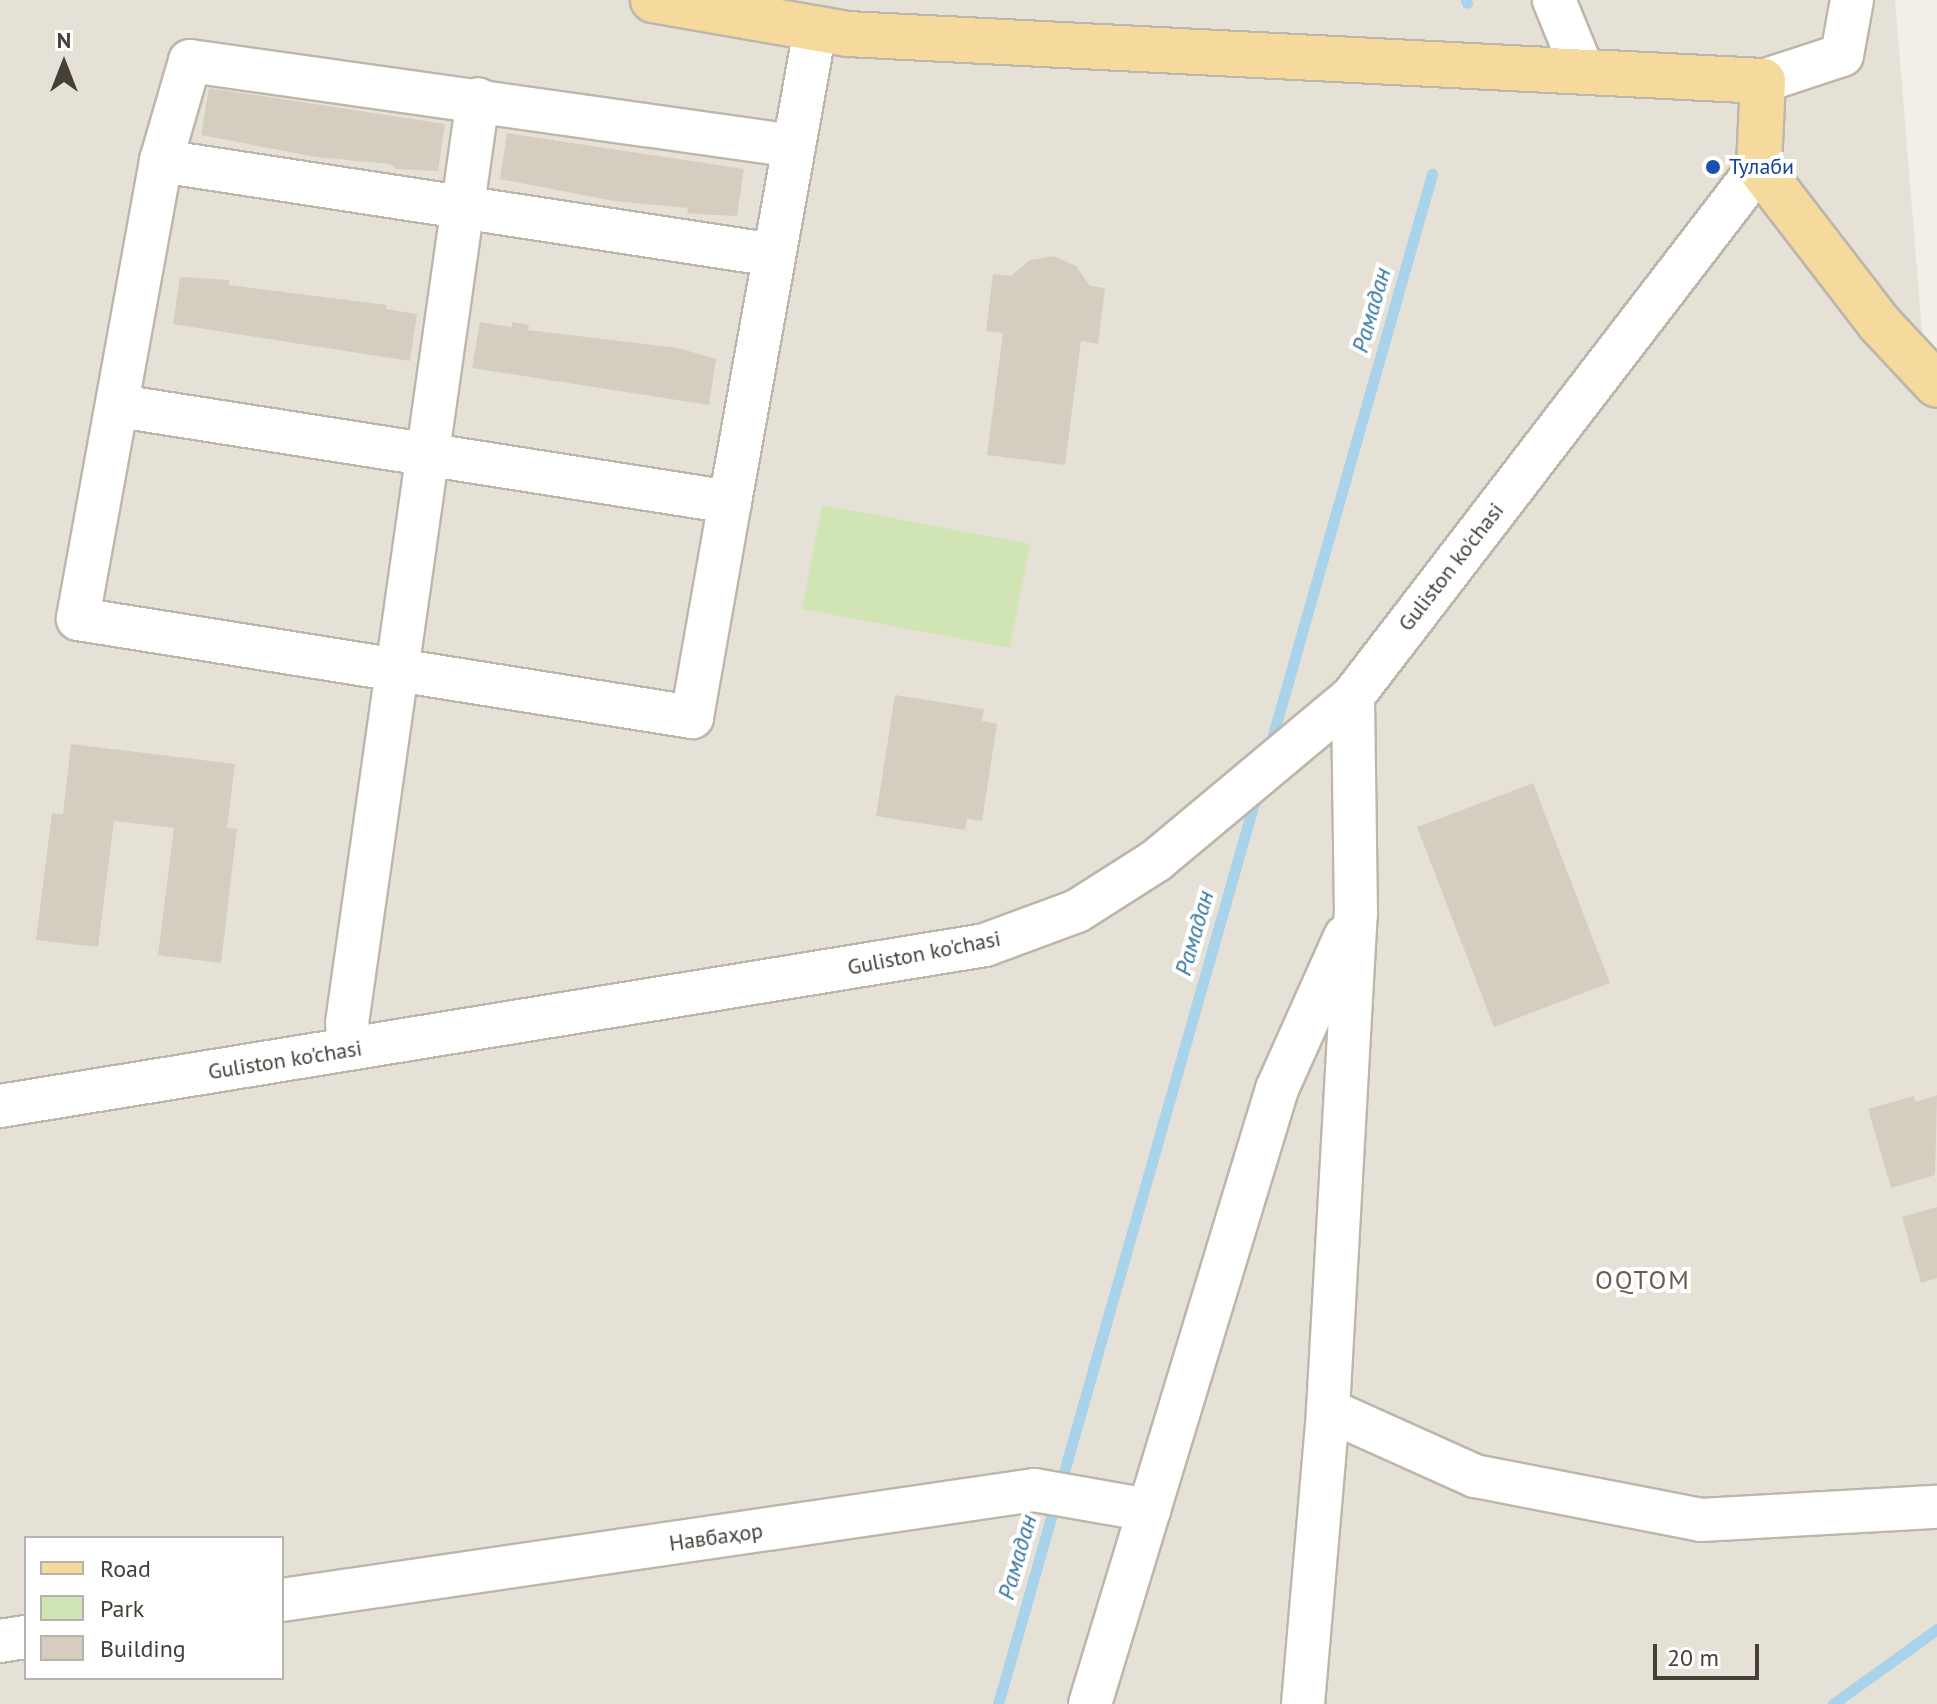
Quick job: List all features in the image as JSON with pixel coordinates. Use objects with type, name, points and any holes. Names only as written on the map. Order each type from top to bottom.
[{"type":"main road","points":[[653,0],[815,28],[1763,81],[1759,167],[1880,324],[1937,385]]},
{"type":"street","points":[[1554,0],[1583,71]]},
{"type":"street","points":[[1763,81],[1842,55],[1852,0]]},
{"type":"street","points":[[794,146],[478,99],[190,61],[161,161],[78,619],[692,717],[774,255],[794,146],[815,28]]},
{"type":"street","points":[[349,1049],[347,1023],[478,99]]},
{"type":"street","points":[[161,161],[774,255]]},
{"type":"street","name":"Guliston ko'chasi","points":[[0,1106],[985,945],[1077,911],[1157,860],[1353,696],[1759,167]]},
{"type":"street","points":[[119,406],[730,502]]},
{"type":"street","points":[[1303,1704],[1328,1410],[1356,914],[1353,696]]},
{"type":"street","points":[[1090,1704],[1277,1089],[1356,914]]},
{"type":"street","points":[[1328,1410],[1475,1476],[1701,1520],[1937,1507]]},
{"type":"street","name":"Навбаҳор","points":[[284,1600],[1034,1490],[1149,1510]]},
{"type":"street","points":[[0,1641],[24,1637]]},
{"type":"shaded area","points":[[0,0],[1895,0],[1923,343],[1937,354],[1937,1704],[0,1704]]},
{"type":"green space","points":[[822,505],[1030,544],[1010,648],[802,609]]},
{"type":"building","points":[[209,88],[445,124],[438,171],[396,169],[390,164],[316,157],[201,135]]},
{"type":"building","points":[[507,133],[744,169],[737,216],[687,213],[688,208],[614,201],[500,179]]},
{"type":"building","points":[[1054,256],[1076,266],[1090,286],[1105,288],[1098,344],[1081,341],[1065,465],[987,455],[1003,333],[986,331],[993,274],[1011,276],[1030,260]]},
{"type":"building","points":[[180,277],[229,280],[229,285],[387,305],[386,309],[417,314],[410,361],[173,324]]},
{"type":"building","points":[[480,322],[512,327],[512,322],[529,325],[528,330],[678,348],[716,359],[709,405],[472,368]]},
{"type":"building","points":[[895,695],[984,709],[982,721],[997,724],[982,821],[967,819],[965,830],[876,816]]},
{"type":"building","points":[[71,744],[235,764],[227,828],[237,829],[221,963],[158,955],[174,828],[114,821],[98,947],[36,940],[52,813],[63,814]]},
{"type":"building","points":[[1533,783],[1610,983],[1494,1027],[1417,827]]},
{"type":"building","points":[[1937,1095],[1935,1175],[1891,1188],[1868,1109],[1914,1096],[1916,1102]]},
{"type":"building","points":[[1937,1207],[1937,1278],[1921,1283],[1902,1217]]},
{"type":"waterway","name":"Рамадан","points":[[1269,749],[1432,174]]},
{"type":"waterway","name":"Рамадан","points":[[998,1704],[1256,796]]},
{"type":"waterway","points":[[1833,1704],[1937,1629]]},
{"type":"place","name":"Тулаби","points":[[1713,167]]},
{"type":"district","name":"OQTOM","points":[[1643,1280]]}]
